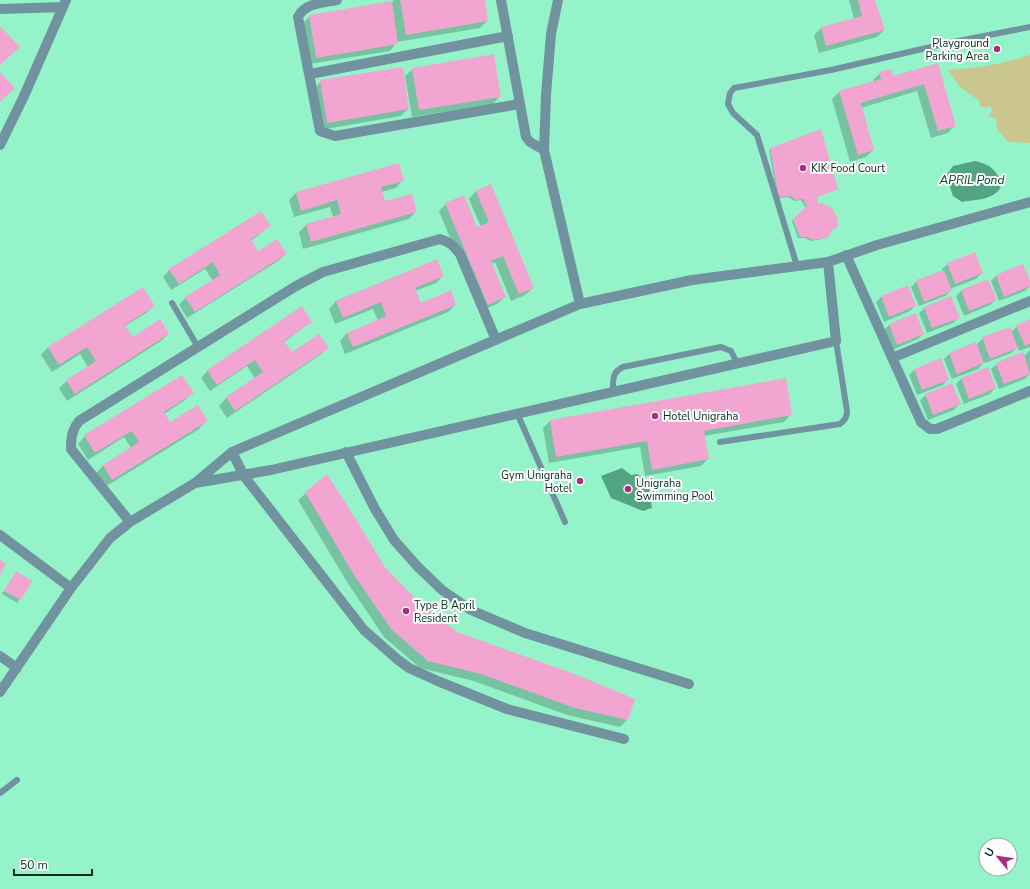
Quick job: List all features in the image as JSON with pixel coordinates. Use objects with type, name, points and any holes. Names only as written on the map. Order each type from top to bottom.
[{"type":"street","points":[[337,0],[306,7],[302,10],[298,17],[320,131],[335,136],[519,104]]},
{"type":"street","points":[[501,0],[526,137],[530,142],[544,150]]},
{"type":"street","points":[[558,0],[551,34],[546,95],[544,150],[580,304]]},
{"type":"street","points":[[0,9],[65,4],[24,96],[0,145]]},
{"type":"street","points":[[310,74],[508,36]]},
{"type":"street","points":[[0,692],[71,588],[110,538],[130,522],[195,483],[232,452],[580,304],[692,280],[828,262],[846,255],[1030,202]]},
{"type":"street","points":[[130,522],[71,449],[71,437],[74,428],[79,421],[296,286],[323,272],[440,240],[454,245],[460,254],[496,340]]},
{"type":"street","points":[[846,255],[921,422],[930,428],[937,429],[1030,391]]},
{"type":"street","points":[[195,483],[244,476],[836,341],[828,262]]},
{"type":"street","points":[[892,358],[1030,301]]},
{"type":"street","points":[[232,452],[244,476],[364,630],[397,660],[409,668],[440,682],[507,709],[624,739]]},
{"type":"street","points":[[346,452],[375,509],[394,540],[418,567],[442,590],[471,610],[525,633],[689,684]]},
{"type":"street","points":[[0,535],[71,588]]},
{"type":"street","points":[[0,656],[17,668]]},
{"type":"lane","points":[[796,266],[757,135],[733,113],[728,104],[730,93],[734,88],[831,70],[948,43],[1030,27]]},
{"type":"lane","points":[[172,303],[198,347]]},
{"type":"lane","points":[[720,442],[840,424],[847,416],[847,411],[836,341]]},
{"type":"lane","points":[[613,391],[613,378],[615,372],[623,367],[721,347],[731,351],[737,363]]},
{"type":"lane","points":[[517,413],[565,522]]},
{"type":"lane","points":[[0,793],[17,780]]},
{"type":"shaded area","points":[[1030,55],[1030,143],[1008,142],[997,129],[996,118],[992,118],[989,115],[992,111],[990,106],[986,108],[980,106],[980,101],[960,87],[948,70],[990,65]]},
{"type":"water","name":"APRIL Pond","points":[[975,161],[987,165],[994,170],[1000,182],[999,190],[989,197],[962,202],[953,196],[946,176],[953,166]]},
{"type":"water","name":"Unigraha Swimming Pool","points":[[622,468],[631,475],[637,474],[648,481],[652,508],[643,511],[611,498],[601,476]]},
{"type":"building","points":[[400,0],[485,0],[488,21],[406,35]]},
{"type":"building","points":[[858,0],[875,0],[885,30],[826,46],[821,27],[862,16]]},
{"type":"building","points":[[392,1],[398,44],[316,58],[309,15]]},
{"type":"building","points":[[1,27],[20,47],[0,65],[0,28]]},
{"type":"building","points":[[494,54],[501,97],[419,110],[412,68]]},
{"type":"building","points":[[938,63],[956,126],[938,131],[924,84],[861,103],[874,150],[858,155],[839,91],[881,79],[879,72],[891,69],[893,76]]},
{"type":"building","points":[[403,67],[409,109],[327,123],[320,80]]},
{"type":"building","points":[[0,72],[15,88],[0,102]]},
{"type":"building","name":"KIK Food Court","points":[[821,129],[838,189],[817,197],[817,200],[818,204],[822,203],[832,208],[837,217],[838,227],[831,230],[829,237],[813,240],[807,237],[800,237],[793,219],[807,206],[803,199],[796,200],[790,196],[781,197],[778,194],[770,148]]},
{"type":"building","points":[[399,163],[404,181],[381,187],[385,201],[412,194],[417,212],[311,242],[306,224],[341,214],[337,200],[301,211],[296,192]]},
{"type":"building","points":[[491,184],[534,288],[519,294],[503,256],[491,261],[506,297],[488,305],[445,203],[464,195],[477,227],[489,222],[476,191]]},
{"type":"building","points":[[261,211],[271,226],[251,239],[258,251],[277,239],[287,254],[195,312],[185,297],[220,275],[213,262],[179,284],[169,269]]},
{"type":"building","points":[[975,252],[983,273],[955,284],[947,263]]},
{"type":"building","points":[[437,259],[444,276],[415,288],[421,303],[451,290],[456,305],[353,347],[347,333],[386,316],[381,302],[343,318],[336,301]]},
{"type":"building","points":[[1023,264],[1030,281],[1030,286],[1004,297],[996,275]]},
{"type":"building","points":[[944,270],[952,291],[924,302],[916,280]]},
{"type":"building","points":[[988,279],[997,300],[969,311],[961,290]]},
{"type":"building","points":[[908,285],[916,306],[889,317],[881,296]]},
{"type":"building","points":[[143,287],[155,306],[125,325],[133,337],[160,319],[169,334],[75,394],[66,380],[96,361],[87,347],[59,365],[48,347]]},
{"type":"building","points":[[951,296],[960,318],[932,328],[924,307]]},
{"type":"building","points":[[302,306],[312,322],[284,341],[292,352],[319,334],[329,348],[235,411],[226,397],[263,372],[255,360],[217,385],[207,370]]},
{"type":"building","points":[[916,313],[924,334],[897,345],[889,324]]},
{"type":"building","points":[[1030,319],[1030,344],[1025,346],[1016,325]]},
{"type":"building","points":[[1010,327],[1018,348],[990,359],[982,337]]},
{"type":"building","points":[[976,342],[984,363],[957,374],[949,353]]},
{"type":"building","points":[[1023,352],[1030,374],[1004,384],[996,363]]},
{"type":"building","points":[[941,358],[949,380],[922,390],[914,369]]},
{"type":"building","points":[[988,367],[996,388],[969,399],[961,378]]},
{"type":"building","points":[[182,375],[194,393],[164,412],[170,422],[198,405],[208,421],[112,480],[103,465],[139,442],[132,431],[95,453],[84,435]]},
{"type":"building","points":[[786,378],[792,415],[704,431],[709,459],[652,470],[647,441],[556,457],[550,420]]},
{"type":"building","points":[[952,383],[961,404],[933,415],[925,394]]},
{"type":"building","name":"Type B April Resident","points":[[327,474],[384,566],[410,593],[457,632],[572,673],[635,699],[628,720],[575,708],[481,674],[428,661],[392,630],[354,575],[305,492]]},
{"type":"building","points":[[0,560],[6,564],[0,575]]},
{"type":"building","points":[[16,571],[32,581],[21,600],[4,591]]},
{"type":"place","name":"Playground Parking Area","points":[[997,49]]},
{"type":"place","name":"KIK Food Court","points":[[803,168]]},
{"type":"place","name":"Hotel Unigraha","points":[[655,416]]},
{"type":"place","name":"Gym Unigraha Hotel","points":[[580,481]]},
{"type":"place","name":"Unigraha Swimming Pool","points":[[628,489]]},
{"type":"place","name":"Type B April Resident","points":[[406,611]]}]
